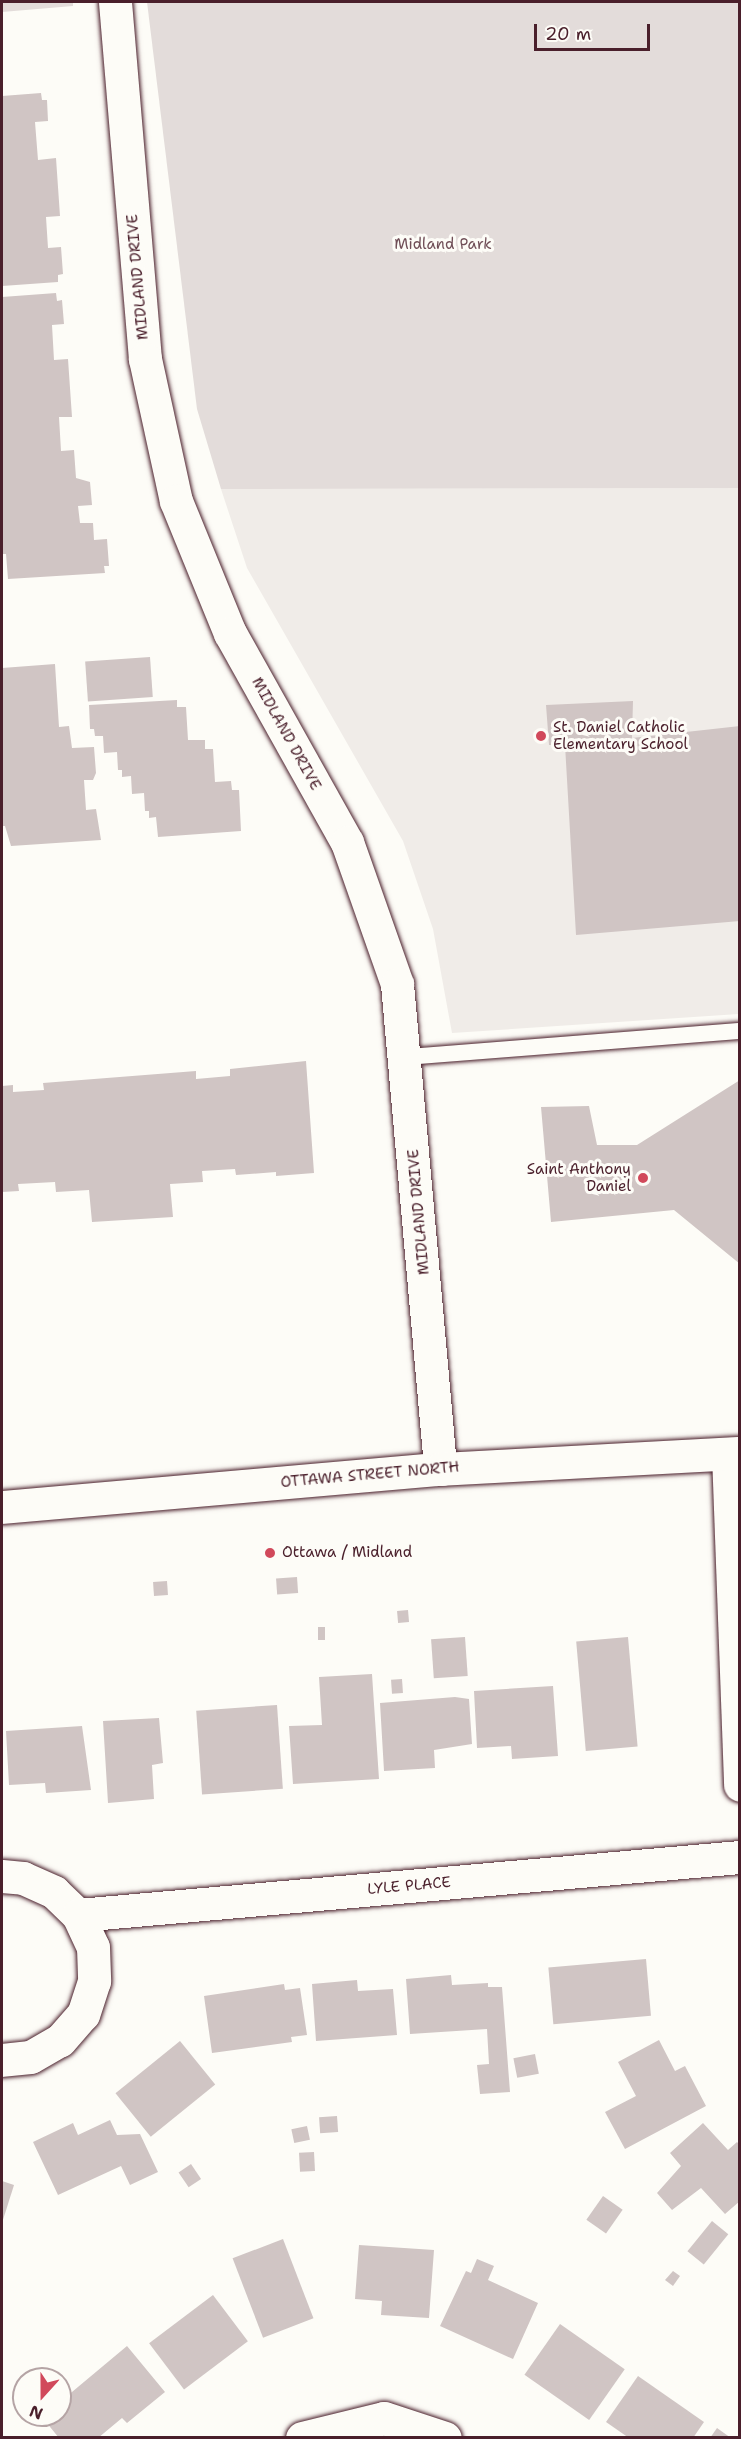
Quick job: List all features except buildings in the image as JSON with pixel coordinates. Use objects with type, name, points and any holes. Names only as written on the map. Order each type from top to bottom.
[{"type":"street","name":"MIDLAND DRIVE","points":[[115,2],[145,359],[176,501],[230,633],[347,842],[397,984],[406,1057],[440,1469]]},
{"type":"street","name":"OTTAWA STREET NORTH","points":[[2,1507],[440,1469],[734,1454]]},
{"type":"street","points":[[734,1454],[740,1785]]},
{"type":"street","name":"LYLE PLACE","points":[[78,1915],[740,1857]]},
{"type":"street","points":[[2,1876],[23,1878],[54,1892],[78,1915],[93,1947],[94,1981],[83,2014],[60,2040],[30,2057],[2,2060]]},
{"type":"street","points":[[302,2438],[384,2418],[445,2438]]},
{"type":"lane","points":[[406,1057],[740,1032]]},
{"type":"shaded area","name":"St. Daniel Catholic Elementary School","points":[[739,488],[739,1014],[452,1033],[433,929],[403,841],[247,568],[221,489]]},
{"type":"green space","points":[[2,2],[73,2],[73,6],[2,12]]},
{"type":"green space","name":"Midland Park","points":[[147,2],[739,2],[739,488],[221,489],[197,409]]},
{"type":"place","name":"St. Daniel Catholic Elementary School","points":[[541,736]]},
{"type":"place","name":"Saint Anthony Daniel","points":[[643,1178]]},
{"type":"place","name":"Ottawa / Midland","points":[[270,1553]]}]
